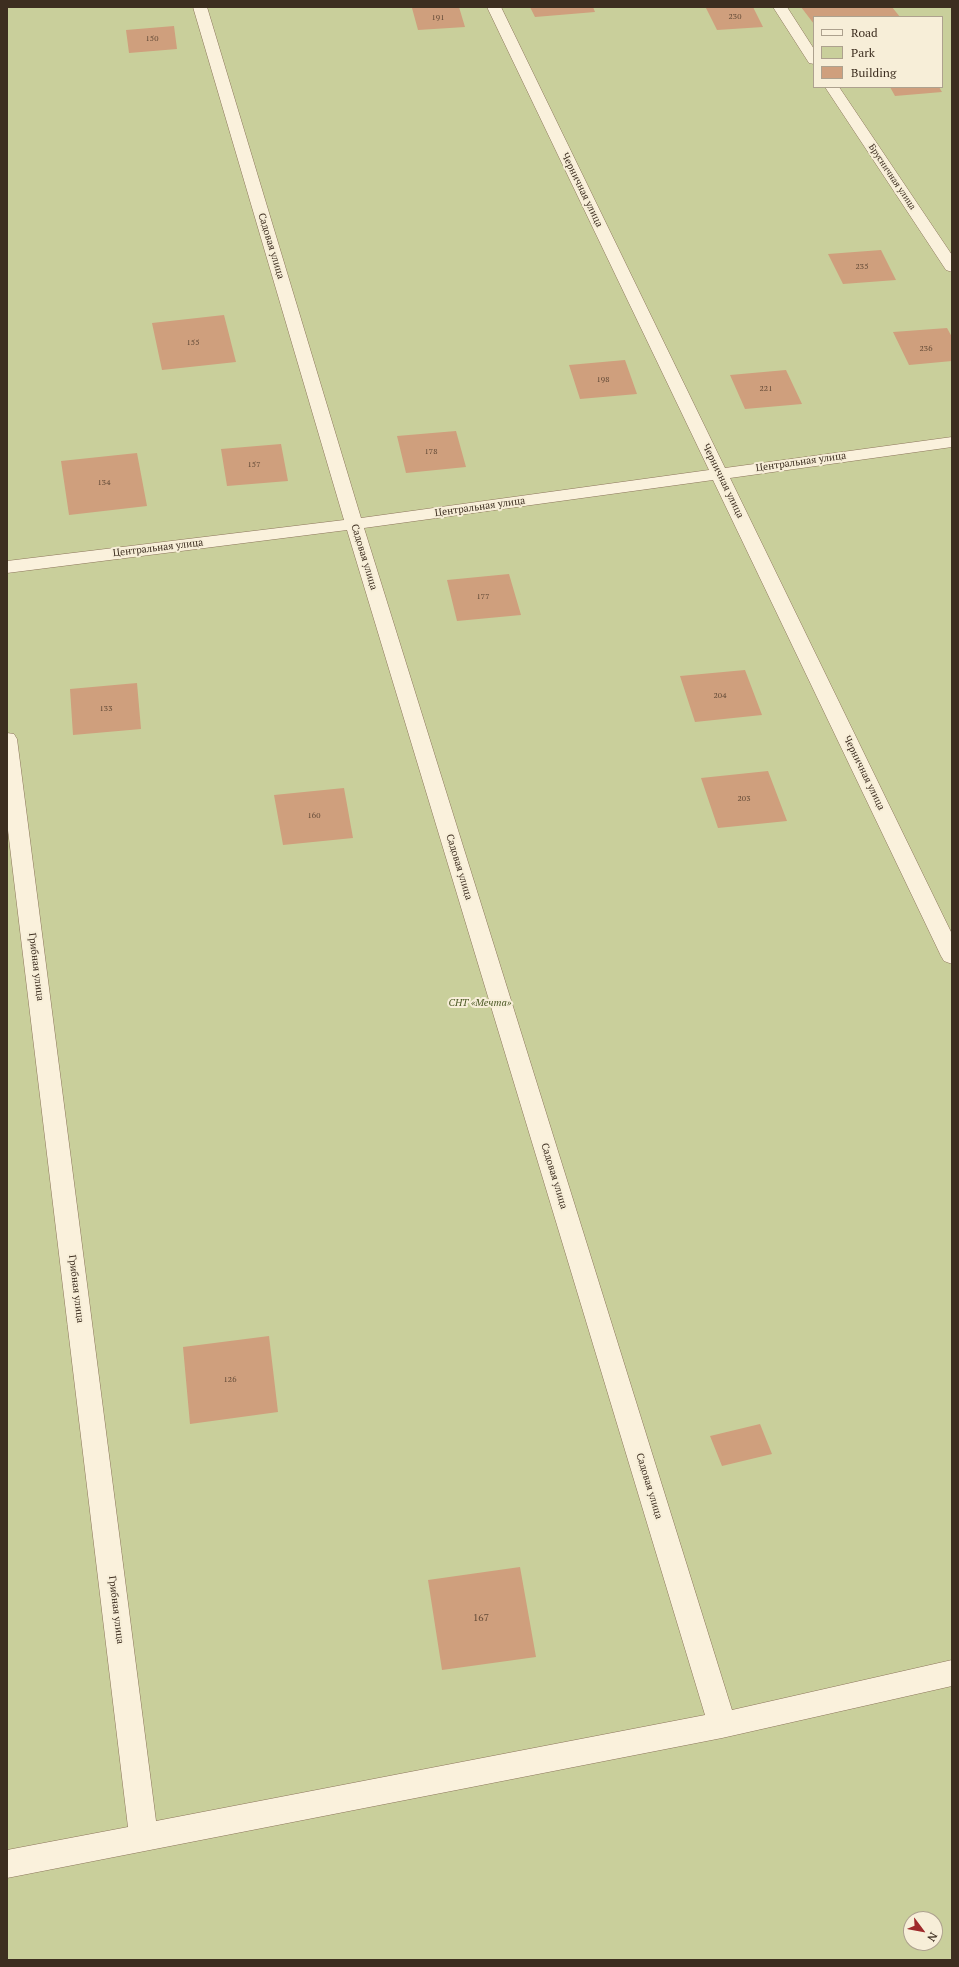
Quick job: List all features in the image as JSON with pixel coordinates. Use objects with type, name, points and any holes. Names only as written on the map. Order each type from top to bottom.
[{"type":"street","name":"Садовая улица","points":[[200,7],[354,524],[722,1725]]},
{"type":"street","name":"Черничная улица","points":[[494,7],[952,956]]},
{"type":"street","points":[[780,7],[813,58]]},
{"type":"street","name":"Брусничная улица","points":[[833,88],[952,267]]},
{"type":"street","name":"Центральная улица","points":[[7,567],[354,524],[952,442]]},
{"type":"street","name":"Грибная улица","points":[[7,739],[144,1838]]},
{"type":"street","points":[[7,1864],[722,1725],[952,1673]]},
{"type":"green space","name":"СНТ «Мечта»","points":[[7,7],[952,7],[952,1960],[7,1960]]},
{"type":"building","points":[[459,7],[465,27],[418,30],[412,8]]},
{"type":"building","points":[[530,7],[593,7],[595,12],[535,17]]},
{"type":"building","points":[[753,7],[763,27],[717,30],[706,8]]},
{"type":"building","points":[[801,7],[892,7],[899,16],[813,16],[813,23]]},
{"type":"building","points":[[174,26],[177,49],[129,53],[126,30]]},
{"type":"building","points":[[891,88],[940,88],[942,92],[895,96]]},
{"type":"building","points":[[881,250],[896,280],[843,284],[828,254]]},
{"type":"building","points":[[224,315],[236,362],[162,370],[152,323]]},
{"type":"building","points":[[947,328],[952,337],[952,361],[909,365],[893,332]]},
{"type":"building","points":[[625,360],[637,394],[580,399],[569,365]]},
{"type":"building","points":[[786,370],[802,404],[745,409],[730,375]]},
{"type":"building","points":[[456,431],[466,467],[406,473],[397,436]]},
{"type":"building","points":[[281,444],[288,481],[227,486],[221,449]]},
{"type":"building","points":[[137,453],[147,506],[69,515],[61,461]]},
{"type":"building","points":[[509,574],[521,615],[457,621],[447,580]]},
{"type":"building","points":[[745,670],[762,715],[695,722],[680,676]]},
{"type":"building","points":[[137,683],[141,729],[73,735],[70,689]]},
{"type":"building","points":[[768,771],[787,821],[718,828],[701,778]]},
{"type":"building","points":[[344,788],[353,838],[283,845],[274,795]]},
{"type":"building","points":[[269,1336],[278,1412],[190,1424],[183,1347]]},
{"type":"building","points":[[760,1424],[772,1454],[722,1466],[710,1436]]},
{"type":"building","points":[[520,1567],[536,1657],[442,1670],[428,1580]]}]
